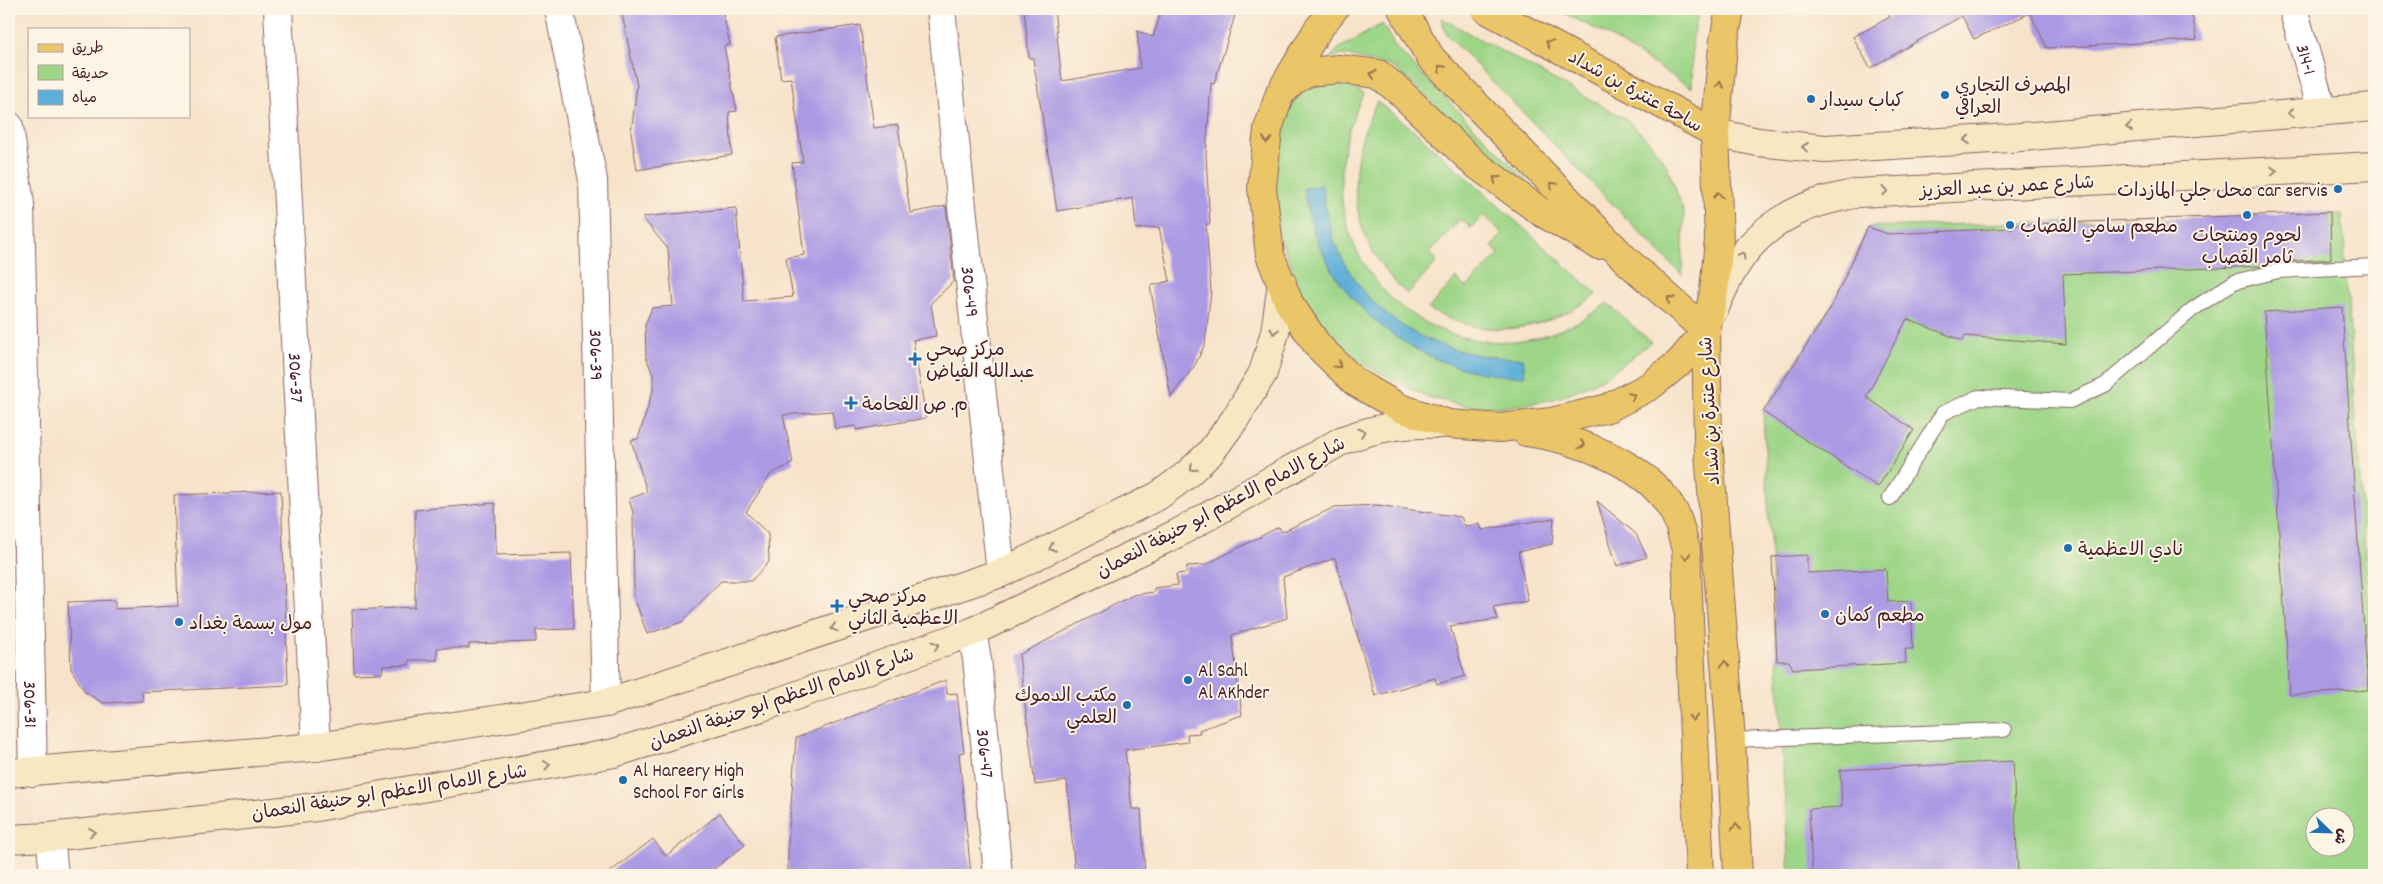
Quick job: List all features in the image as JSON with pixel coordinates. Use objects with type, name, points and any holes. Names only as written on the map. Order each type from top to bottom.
[{"type":"main road","name":"ساحة عنترة بن شداد","points":[[1334,9],[1318,29],[1280,93],[1268,129],[1262,188],[1270,255],[1289,303],[1318,346],[1356,382],[1400,408],[1449,424],[1500,428],[1551,422],[1608,408],[1650,386],[1680,362],[1706,330],[1714,290],[1719,240],[1715,133],[1486,9]]},
{"type":"main road","name":"شارع عنترة بن شداد","points":[[1402,9],[1431,58],[1626,260],[1706,330],[1708,439],[1731,740],[1738,875]]},
{"type":"main road","points":[[1730,9],[1724,46],[1715,133],[1758,142],[1825,150],[2009,138],[2374,107]]},
{"type":"main road","points":[[1280,93],[1293,81],[1309,72],[1339,69],[1362,70],[1378,74],[1399,91],[1474,163],[1541,212],[1626,260]]},
{"type":"main road","name":"شارع عمر بن عبد العزيز","points":[[1706,330],[1723,288],[1748,245],[1774,222],[1807,206],[1858,192],[2374,166]]},
{"type":"main road","name":"شارع الامام الاعظم ابو حنيفة النعمان","points":[[21,773],[316,747],[606,703],[1001,573],[1158,496],[1185,476],[1210,452],[1235,419],[1263,373],[1275,332],[1282,283]]},
{"type":"main road","name":"شارع الامام الاعظم ابو حنيفة النعمان","points":[[9,839],[50,837],[317,807],[614,753],[781,701],[972,632],[1178,533],[1343,440],[1372,429],[1405,423],[1449,424]]},
{"type":"main road","points":[[1500,428],[1549,435],[1579,443],[1605,454],[1659,491],[1675,513],[1686,549],[1700,875]]},
{"type":"street","name":"306-37","points":[[278,9],[316,747]]},
{"type":"street","name":"306-39","points":[[559,9],[593,180],[606,703]]},
{"type":"street","name":"306-49","points":[[941,9],[1001,573]]},
{"type":"street","name":"314-1","points":[[2293,9],[2322,110]]},
{"type":"street","name":"306-31","points":[[9,126],[20,204],[21,773]]},
{"type":"street","name":"306-47","points":[[972,632],[977,659],[998,875]]},
{"type":"street","points":[[50,837],[54,875]]},
{"type":"lane","points":[[1890,498],[1943,413],[1979,397],[2070,401],[2105,385],[2193,308],[2234,282],[2278,271],[2374,266]]},
{"type":"lane","points":[[1731,740],[2004,730]]},
{"type":"green space","points":[[1556,9],[1700,9],[1692,36],[1692,88],[1604,33]]},
{"type":"green space","points":[[1441,18],[1626,119],[1649,141],[1667,166],[1684,213],[1682,275],[1447,35]]},
{"type":"green space","points":[[1382,24],[1396,48],[1536,190],[1521,182],[1393,67],[1344,55],[1330,58],[1338,49]]},
{"type":"green space","points":[[1319,80],[1346,84],[1364,94],[1343,155],[1344,212],[1363,262],[1397,303],[1441,330],[1494,342],[1550,333],[1607,303],[1651,342],[1603,379],[1555,399],[1506,407],[1465,406],[1424,396],[1363,364],[1329,333],[1304,299],[1279,235],[1274,166],[1283,121],[1298,90]]},
{"type":"green space","points":[[1377,102],[1410,127],[1597,294],[1577,307],[1556,317],[1514,328],[1493,329],[1472,326],[1428,309],[1456,278],[1466,288],[1499,254],[1492,246],[1503,234],[1484,215],[1471,228],[1461,219],[1429,253],[1437,262],[1407,294],[1388,273],[1373,251],[1363,228],[1357,204],[1355,179],[1358,153]]},
{"type":"green space","name":"نادي الاعظمية","points":[[2342,214],[2374,685],[2374,875],[1789,875],[1763,412],[1830,309],[1868,227]]},
{"type":"water","points":[[1322,185],[1331,232],[1347,267],[1364,291],[1384,312],[1408,329],[1434,342],[1462,351],[1492,356],[1523,358],[1525,376],[1485,373],[1447,363],[1411,347],[1379,324],[1351,296],[1329,264],[1313,227],[1304,188]]},
{"type":"building","points":[[621,9],[722,9],[730,45],[724,46],[737,111],[729,112],[732,155],[637,170],[631,132],[637,86]]},
{"type":"building","points":[[1024,9],[1054,9],[1062,81],[1140,68],[1137,31],[1153,37],[1162,9],[1237,9],[1214,84],[1211,83],[1206,155],[1210,224],[1206,224],[1211,291],[1205,344],[1195,365],[1171,397],[1150,286],[1170,281],[1159,227],[1136,229],[1133,198],[1057,211],[1033,58],[1029,58]]},
{"type":"building","points":[[1886,9],[2191,9],[2197,40],[2047,48],[2030,13],[1974,39],[1962,16],[1870,68],[1853,37],[1890,17]]},
{"type":"building","points":[[860,25],[874,128],[898,125],[910,213],[946,206],[954,281],[931,303],[936,336],[913,340],[926,418],[856,430],[856,426],[835,429],[832,411],[783,415],[793,463],[771,474],[746,512],[768,534],[769,562],[751,581],[721,581],[682,622],[647,634],[634,597],[633,513],[629,499],[647,492],[631,440],[638,439],[653,390],[653,375],[646,357],[645,325],[652,308],[673,306],[668,249],[642,217],[736,208],[744,301],[793,297],[786,258],[804,255],[792,163],[803,162],[791,78],[781,79],[775,37]]},
{"type":"building","points":[[2330,212],[2331,259],[2277,262],[2263,266],[2063,274],[2066,344],[1965,336],[1963,341],[1907,319],[1866,397],[1914,430],[1878,487],[1763,412],[1830,309],[1868,227],[1888,234],[2013,228],[2013,225]]},
{"type":"building","points":[[2342,307],[2368,690],[2290,695],[2264,312]]},
{"type":"building","points":[[281,491],[288,685],[142,692],[143,701],[103,703],[85,692],[71,669],[68,602],[115,600],[115,609],[178,606],[174,495]]},
{"type":"building","points":[[1597,501],[1636,534],[1647,557],[1617,566]]},
{"type":"building","points":[[495,503],[496,555],[571,553],[574,629],[536,630],[536,642],[469,644],[469,648],[437,648],[437,660],[409,660],[409,665],[383,666],[382,673],[354,674],[352,610],[415,607],[415,510]]},
{"type":"building","points":[[1377,505],[1461,517],[1465,526],[1480,524],[1482,530],[1554,518],[1552,544],[1518,552],[1528,601],[1493,607],[1498,619],[1450,626],[1465,676],[1437,684],[1435,678],[1375,696],[1335,558],[1283,577],[1287,618],[1232,635],[1242,715],[1199,730],[1200,733],[1187,734],[1188,742],[1125,750],[1132,809],[1141,809],[1145,875],[1075,875],[1067,781],[1035,785],[1019,655],[1133,595],[1154,592],[1154,588],[1178,585],[1176,574],[1186,573],[1187,566],[1205,565],[1279,527],[1282,532],[1335,507]]},
{"type":"building","points":[[1807,555],[1807,573],[1886,569],[1888,602],[1911,601],[1913,649],[1905,649],[1906,663],[1793,669],[1789,661],[1777,661],[1772,557]]},
{"type":"building","points":[[946,680],[947,694],[957,693],[964,752],[959,753],[971,875],[788,875],[788,845],[796,738]]},
{"type":"building","points":[[2013,761],[2018,875],[1812,875],[1809,809],[1842,807],[1840,770]]},
{"type":"building","points":[[720,813],[745,845],[706,875],[606,875],[653,839],[666,856]]},
{"type":"place","name":"المصرف التجاري العراقي","points":[[1945,95]]},
{"type":"place","name":"كباب سيدار","points":[[1811,99]]},
{"type":"place","name":"محل جلي المازدات car servis","points":[[2338,189]]},
{"type":"place","name":"لحوم ومنتجات ثامر القصاب","points":[[2247,215]]},
{"type":"place","name":"مطعم سامي القصاب","points":[[2010,225]]},
{"type":"place","name":"مركز صحي عبدالله الفياض","points":[[915,359]]},
{"type":"place","name":"م. ص الفحامة","points":[[851,403]]},
{"type":"place","name":"نادي الاعظمية","points":[[2068,548]]},
{"type":"place","name":"مركز صحي الاعظمية الثاني","points":[[837,606]]},
{"type":"place","name":"مطعم كمان","points":[[1825,614]]},
{"type":"place","name":"مول بسمة بغداد","points":[[179,622]]},
{"type":"place","name":"Al Sahl Al AKhder","points":[[1188,680]]},
{"type":"place","name":"مكتب الدموك العلمي","points":[[1127,705]]},
{"type":"place","name":"Al Hareery High School For Girls","points":[[623,780]]}]
